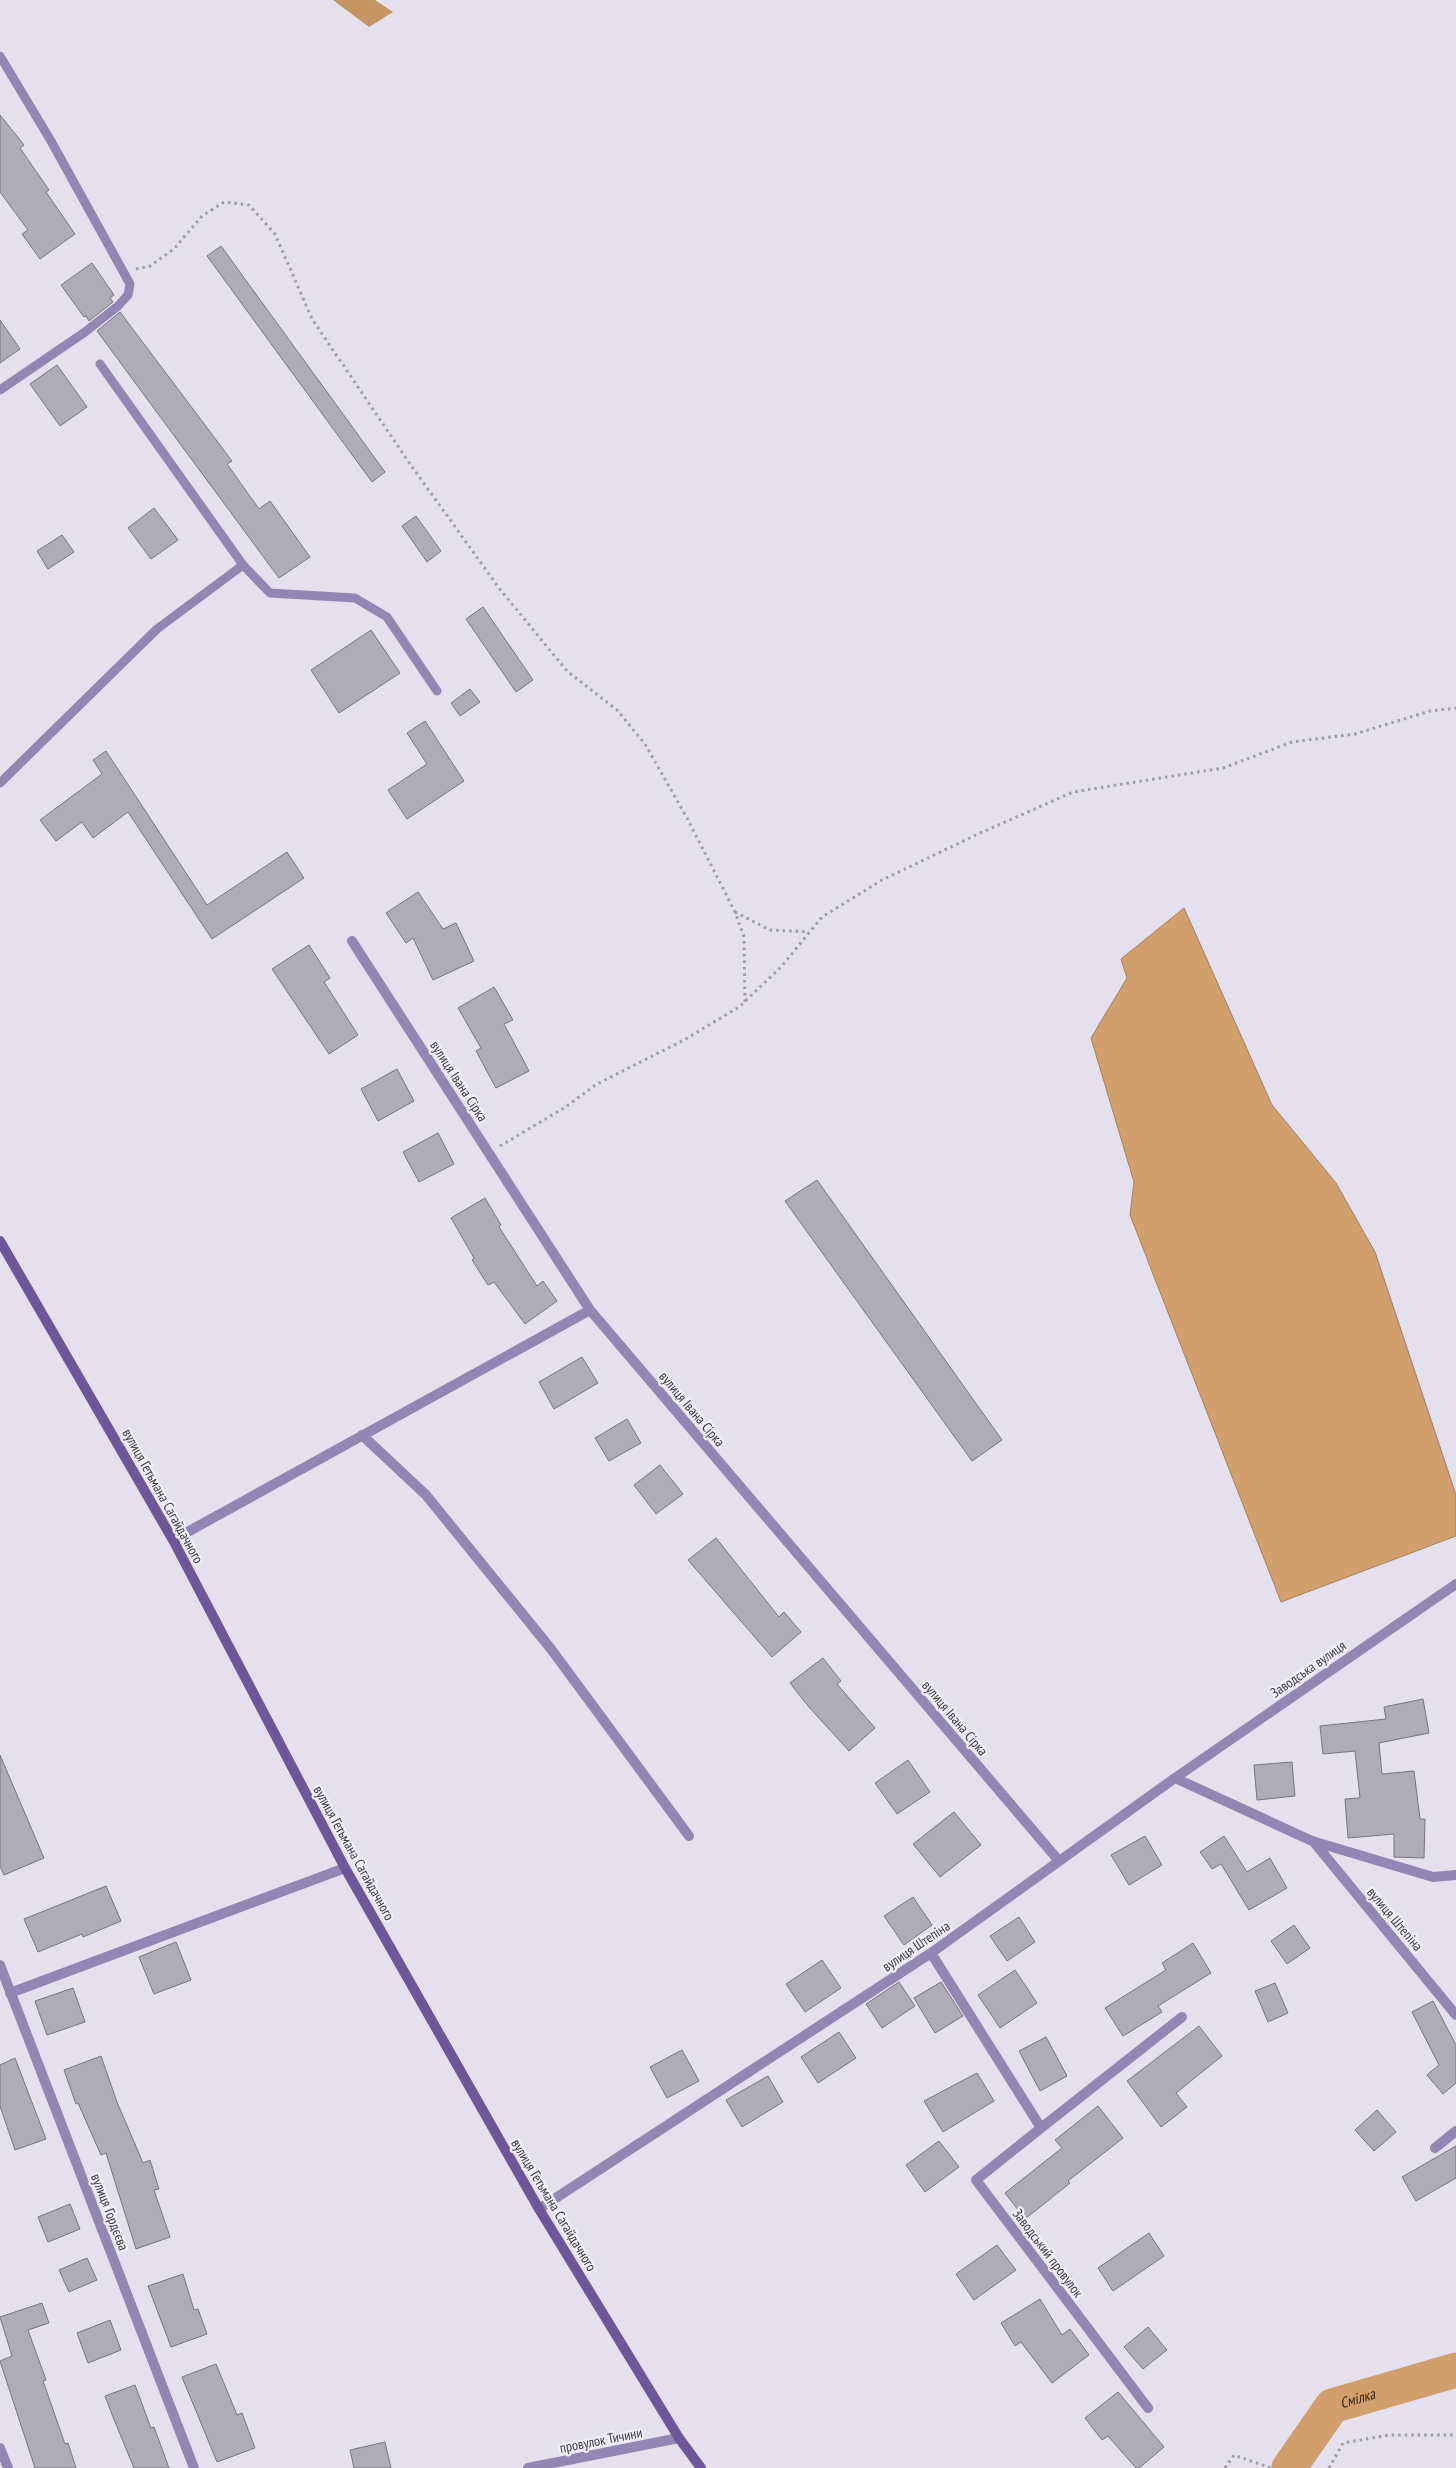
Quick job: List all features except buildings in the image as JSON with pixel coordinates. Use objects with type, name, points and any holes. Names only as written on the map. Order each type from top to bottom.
[{"type":"main road","name":"вулиця Гетьмана Сагайдачного","points":[[0,1241],[173,1540],[345,1868],[539,2208],[679,2438],[701,2468]]},
{"type":"street","name":"вулиця Івана Сірка","points":[[352,941],[590,1310],[1059,1861]]},
{"type":"street","points":[[173,1540],[590,1310]]},
{"type":"street","points":[[362,1435],[432,1502],[551,1649],[689,1836]]},
{"type":"street","name":"Заводська вулиця","points":[[1175,1778],[1456,1584]]},
{"type":"street","name":"вулиця Штепіна","points":[[539,2208],[932,1953],[1175,1778],[1312,1841],[1433,1876],[1456,1875]]},
{"type":"street","name":"вулиця Штепіна","points":[[1312,1841],[1456,2015]]},
{"type":"street","points":[[10,1993],[345,1868]]},
{"type":"street","points":[[932,1953],[1041,2128]]},
{"type":"street","name":"вулиця Гордєєва","points":[[0,1965],[194,2468]]},
{"type":"street","name":"Заводський провулок","points":[[1148,2408],[976,2180],[1182,2018]]},
{"type":"street","points":[[1436,2148],[1456,2130]]},
{"type":"street","name":"провулок Тичини","points":[[528,2468],[679,2438]]},
{"type":"street","points":[[0,2448],[8,2468]]},
{"type":"lane","points":[[0,56],[51,141],[124,270],[130,284],[128,294],[118,306],[85,332],[0,390]]},
{"type":"lane","points":[[100,364],[243,565],[270,593],[355,598],[387,617],[437,691]]},
{"type":"lane","points":[[0,783],[157,629],[243,565]]},
{"type":"path","points":[[124,270],[150,266],[174,249],[202,216],[224,202],[249,205],[275,234],[312,319],[410,464],[499,588],[567,671],[617,710],[645,744],[687,818],[735,912],[744,937],[744,1002]]},
{"type":"path","points":[[489,1152],[564,1108],[597,1084],[684,1040],[744,1002],[781,967],[822,917],[882,880],[1073,792],[1222,768],[1292,742],[1355,734],[1430,712],[1456,708]]},
{"type":"path","points":[[735,912],[770,930],[810,932]]},
{"type":"path","points":[[1330,2468],[1343,2443],[1389,2435],[1454,2435],[1456,2437]]},
{"type":"path","points":[[1225,2468],[1234,2455],[1271,2468]]},
{"type":"shaded area","points":[[333,0],[375,0],[393,12],[369,27]]},
{"type":"shaded area","points":[[1184,908],[1272,1105],[1336,1183],[1375,1252],[1456,1495],[1456,1536],[1281,1602],[1130,1215],[1134,1182],[1091,1038],[1127,978],[1121,959]]},
{"type":"waterway","name":"Смілка","points":[[1289,2468],[1332,2406],[1456,2370]]}]
